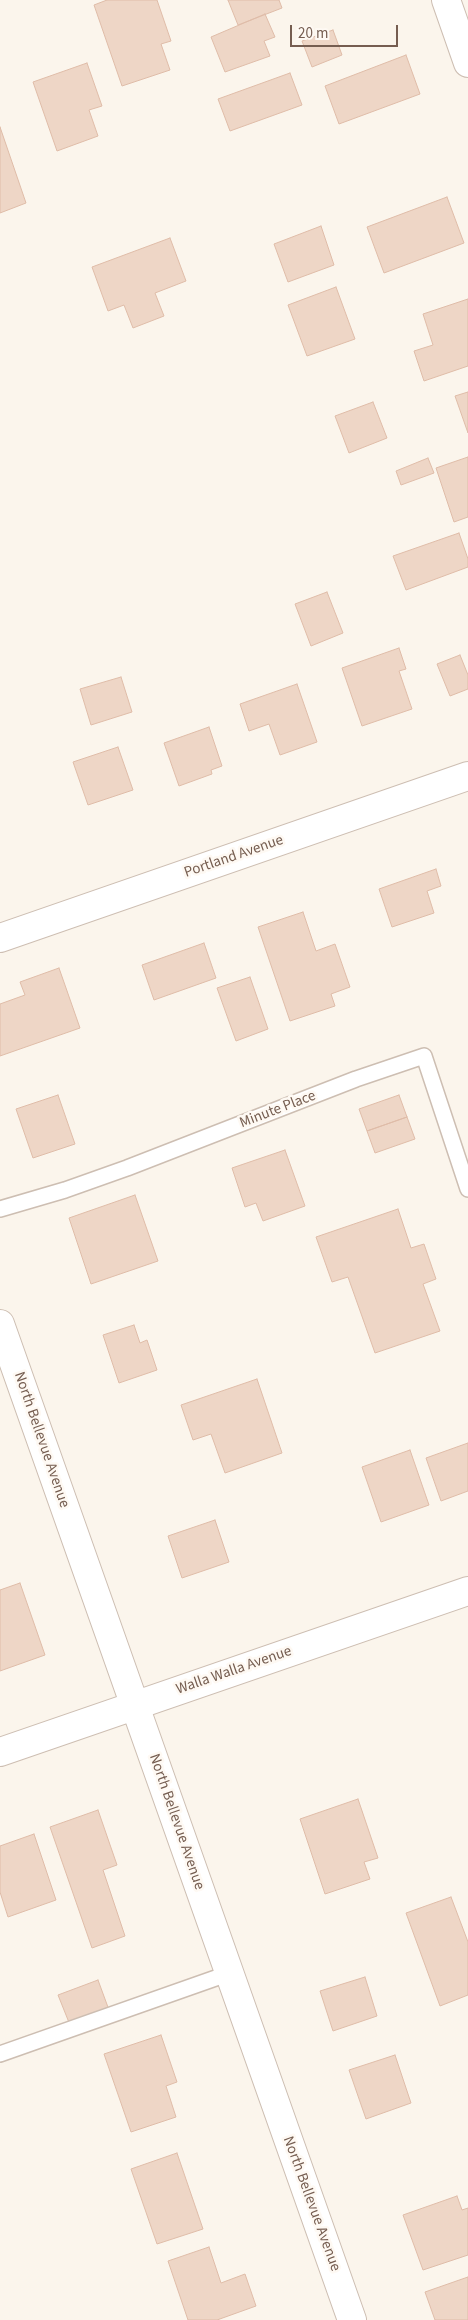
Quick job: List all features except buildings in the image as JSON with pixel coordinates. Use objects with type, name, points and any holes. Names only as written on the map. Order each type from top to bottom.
[{"type":"street","points":[[446,0],[468,63]]},
{"type":"street","name":"Portland Avenue","points":[[0,938],[468,776]]},
{"type":"street","name":"North Bellevue Avenue","points":[[0,1324],[352,2320]]},
{"type":"street","name":"Walla Walla Avenue","points":[[0,1752],[468,1591]]},
{"type":"lane","name":"Minute Place","points":[[0,1209],[65,1190],[127,1168],[356,1079],[424,1056],[468,1189]]},
{"type":"lane","points":[[0,2054],[230,1974]]}]
